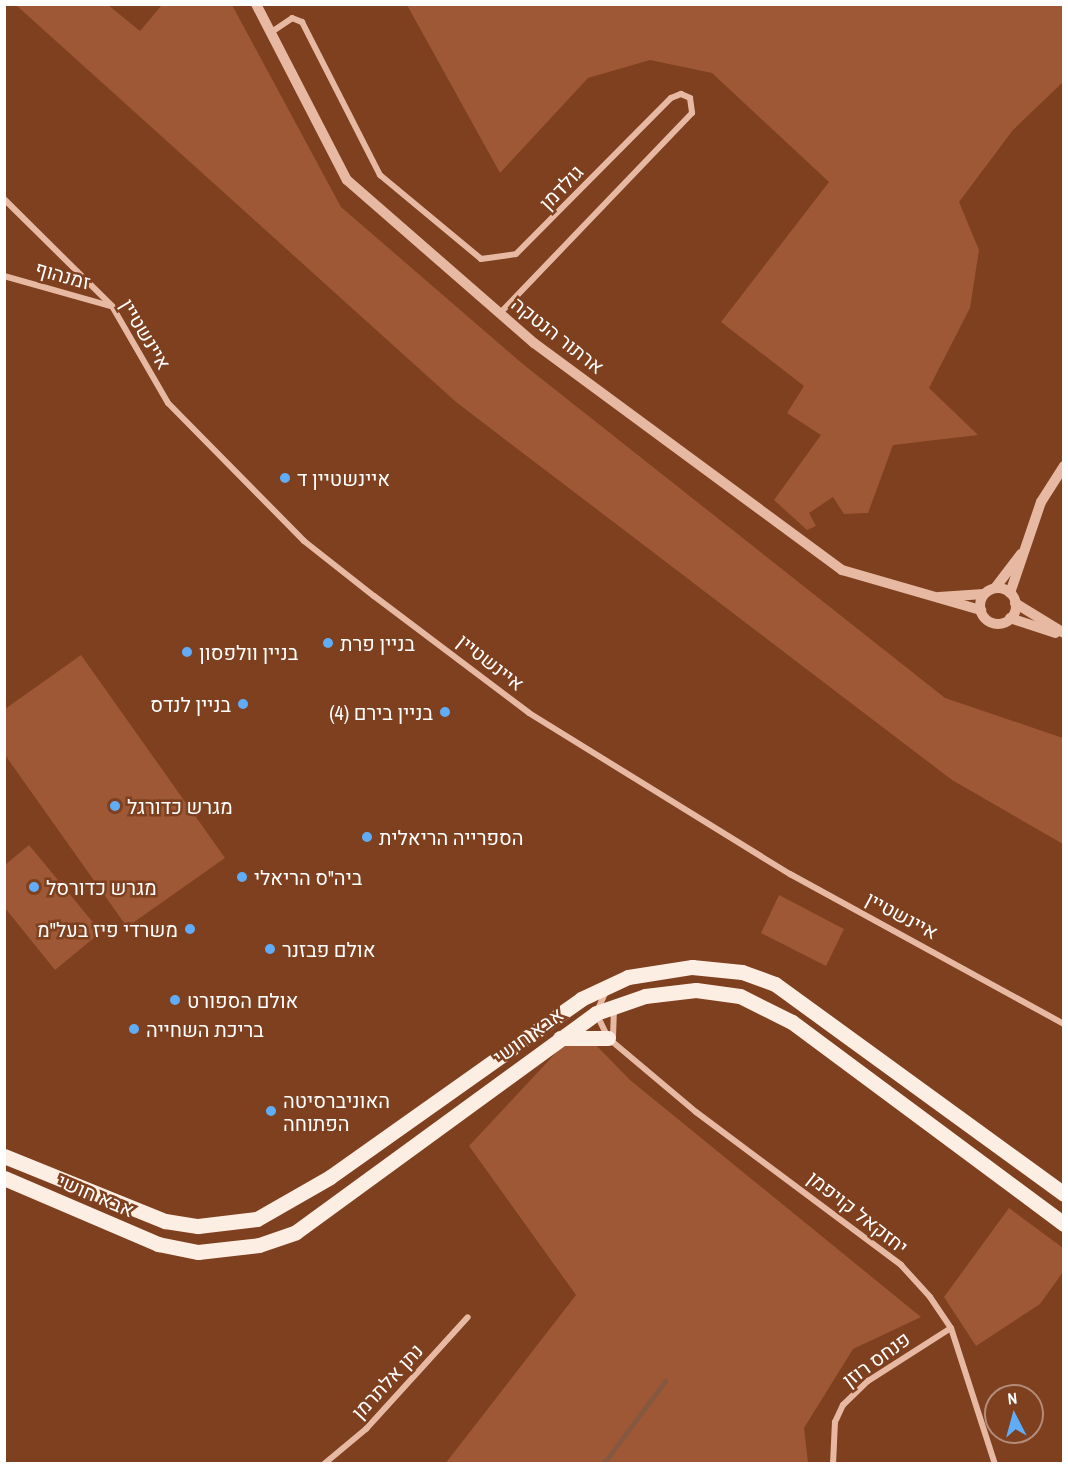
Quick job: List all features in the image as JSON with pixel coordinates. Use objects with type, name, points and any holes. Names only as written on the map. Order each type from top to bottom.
[{"type":"main road","name":"אבא חושי","points":[[4,1156],[165,1221],[198,1226],[257,1219],[279,1212],[503,1052],[615,982],[692,967],[742,972],[775,984],[1064,1194]]},
{"type":"main road","name":"אבא חושי","points":[[4,1178],[158,1244],[198,1252],[259,1245],[296,1232],[557,1039],[596,1013],[619,1003],[696,990],[740,996],[765,1006],[890,1092],[1064,1224]]},
{"type":"main road","points":[[557,1039],[614,1043]]},
{"type":"street","name":"ארתור הנטקה","points":[[256,4],[273,31],[347,180],[500,313],[842,570],[930,598],[981,610]]},
{"type":"street","name":"גולדמן","points":[[273,31],[292,18],[302,22],[380,175],[482,259],[506,259],[522,250],[671,98],[681,94],[690,98],[692,113],[500,313]]},
{"type":"street","name":"איינשטיין","points":[[4,199],[112,306],[168,403],[304,541],[374,596],[529,713],[790,874],[1064,1024]]},
{"type":"street","name":"זמנהוף","points":[[4,276],[112,306]]},
{"type":"street","points":[[1011,618],[1013,598],[1026,546],[1045,495],[1064,466]]},
{"type":"street","points":[[1026,546],[995,588],[984,594],[981,610],[996,623],[1011,618],[1064,634]]},
{"type":"street","points":[[995,588],[1064,634]]},
{"type":"street","name":"ארתור הנטקה","points":[[930,598],[984,594]]},
{"type":"street","points":[[596,1013],[615,982]]},
{"type":"street","points":[[614,1043],[610,1022],[619,1003]]},
{"type":"street","name":"יחזקאל קויפמן","points":[[596,1013],[614,1043],[901,1265],[951,1328],[995,1464]]},
{"type":"street","name":"נתן אלתרמן","points":[[324,1464],[366,1429],[468,1317]]},
{"type":"street","name":"פנחס רוזן","points":[[833,1464],[835,1422],[843,1405],[868,1381],[951,1328]]},
{"type":"shaded area","points":[[16,5],[108,5],[140,31],[162,5],[232,5],[341,207],[524,365],[945,698],[1063,738],[1063,844],[952,780],[456,402]]},
{"type":"shaded area","points":[[407,5],[1063,5],[1063,82],[1013,130],[959,202],[979,250],[970,308],[929,388],[978,435],[893,445],[868,513],[844,514],[833,497],[809,513],[816,526],[807,530],[774,500],[821,435],[787,413],[804,386],[721,322],[829,182],[712,73],[650,60],[588,78],[500,173]]},
{"type":"shaded area","name":"מגרש כדורגל","points":[[81,655],[225,858],[127,927],[5,755],[5,709]]},
{"type":"shaded area","name":"מגרש כדורסל","points":[[29,845],[101,932],[55,970],[5,908],[5,865]]},
{"type":"shaded area","points":[[779,895],[844,929],[826,966],[761,933]]},
{"type":"shaded area","points":[[590,1039],[630,1080],[921,1317],[853,1349],[804,1428],[808,1463],[445,1464],[576,1295],[469,1146],[565,1043]]},
{"type":"shaded area","points":[[1009,1208],[1063,1248],[1063,1272],[1040,1304],[976,1346],[944,1297]]},
{"type":"waterway","points":[[603,1464],[665,1381]]},
{"type":"place","name":"איינשטיין ד","points":[[285,478]]},
{"type":"place","name":"בניין פרת","points":[[328,643]]},
{"type":"place","name":"בניין וולפסון","points":[[187,652]]},
{"type":"place","name":"בניין לנדס","points":[[243,704]]},
{"type":"place","name":"בניין בירם (4)","points":[[445,712]]},
{"type":"place","name":"מגרש כדורגל","points":[[115,806]]},
{"type":"place","name":"הספרייה הריאלית","points":[[367,837]]},
{"type":"place","name":"ביה\"ס הריאלי","points":[[242,877]]},
{"type":"place","name":"מגרש כדורסל","points":[[34,887]]},
{"type":"place","name":"משרדי פיז בעל''מ","points":[[190,929]]},
{"type":"place","name":"אולם פבזנר","points":[[270,949]]},
{"type":"place","name":"אולם הספורט","points":[[175,1000]]},
{"type":"place","name":"בריכת השחייה","points":[[134,1029]]},
{"type":"place","name":"האוניברסיטה הפתוחה","points":[[271,1111]]}]
